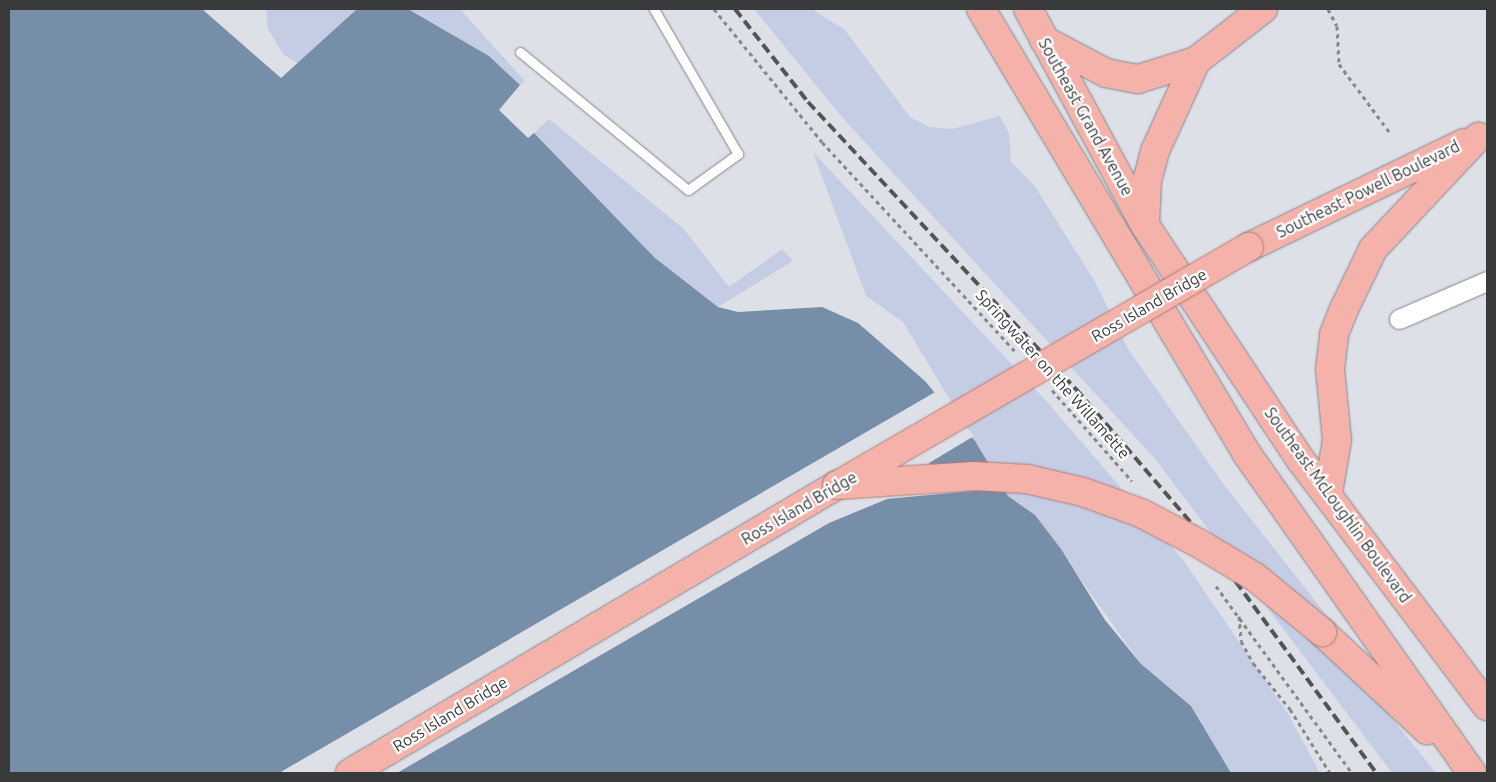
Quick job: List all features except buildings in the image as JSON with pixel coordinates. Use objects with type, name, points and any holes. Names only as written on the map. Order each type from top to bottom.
[{"type":"highway","points":[[980,9],[1152,301],[1247,454],[1466,766]]},
{"type":"highway","name":"Southeast Grand Avenue","points":[[1028,9],[1145,225]]},
{"type":"highway","points":[[1044,40],[1122,78],[1154,76],[1196,61],[1263,9]]},
{"type":"highway","points":[[1145,225],[1147,181],[1155,151],[1196,61]]},
{"type":"highway","points":[[1328,493],[1337,440],[1330,369],[1334,334],[1348,300],[1373,249],[1483,135]]},
{"type":"highway","name":"Southeast Powell Boulevard","points":[[1249,247],[1483,135]]},
{"type":"highway","name":"Southeast McLoughlin Boulevard","points":[[1145,225],[1300,459],[1328,493],[1487,706]]},
{"type":"highway","name":"Ross Island Bridge","points":[[350,773],[837,486],[1249,247]]},
{"type":"highway","points":[[837,486],[974,476],[1027,479],[1083,492],[1141,513],[1200,544],[1255,577],[1322,632],[1466,766]]},
{"type":"street","points":[[1399,319],[1487,281]]},
{"type":"lane","points":[[520,52],[688,190],[738,154],[654,9]]},
{"type":"path","name":"Springwater on the Willamette","points":[[714,9],[822,142],[1019,355]]},
{"type":"path","points":[[1328,9],[1337,26],[1339,64],[1390,133]]},
{"type":"path","name":"Springwater on the Willamette","points":[[1044,382],[1137,488]]},
{"type":"path","points":[[1211,579],[1352,773]]},
{"type":"path","points":[[1239,616],[1241,641],[1253,664],[1290,708],[1330,773]]},
{"type":"shaded area","points":[[9,9],[202,9],[281,78],[357,9],[408,9],[489,56],[520,85],[499,110],[528,138],[534,133],[655,258],[718,307],[738,312],[822,307],[858,323],[925,381],[975,441],[1008,496],[1035,515],[1061,549],[1105,620],[1141,664],[1191,706],[1231,773],[9,773]]},
{"type":"shaded area","points":[[266,9],[357,9],[299,64],[283,54],[268,29]]},
{"type":"shaded area","points":[[408,9],[460,9],[525,81],[520,85],[489,56]]},
{"type":"shaded area","points":[[754,9],[812,9],[845,30],[910,117],[929,127],[952,129],[1000,116],[1009,133],[1011,162],[1034,185],[1094,280],[1128,349],[1225,486],[1331,621],[1314,643],[1386,711],[1436,773],[1392,773],[1156,460],[841,116]]},
{"type":"shaded area","points":[[549,119],[684,229],[729,287],[782,249],[793,261],[718,307],[655,258],[534,133]]},
{"type":"shaded area","points":[[813,152],[1047,402],[1183,560],[1287,712],[1320,773],[1231,773],[1191,706],[1141,664],[1035,515],[1008,496],[903,322],[866,296]]},
{"type":"pier","points":[[937,391],[974,436],[929,463],[930,467],[992,489],[887,499],[829,523],[397,773],[279,773]]},
{"type":"railway","points":[[735,9],[808,102],[1076,389],[1200,533],[1376,773]]}]
